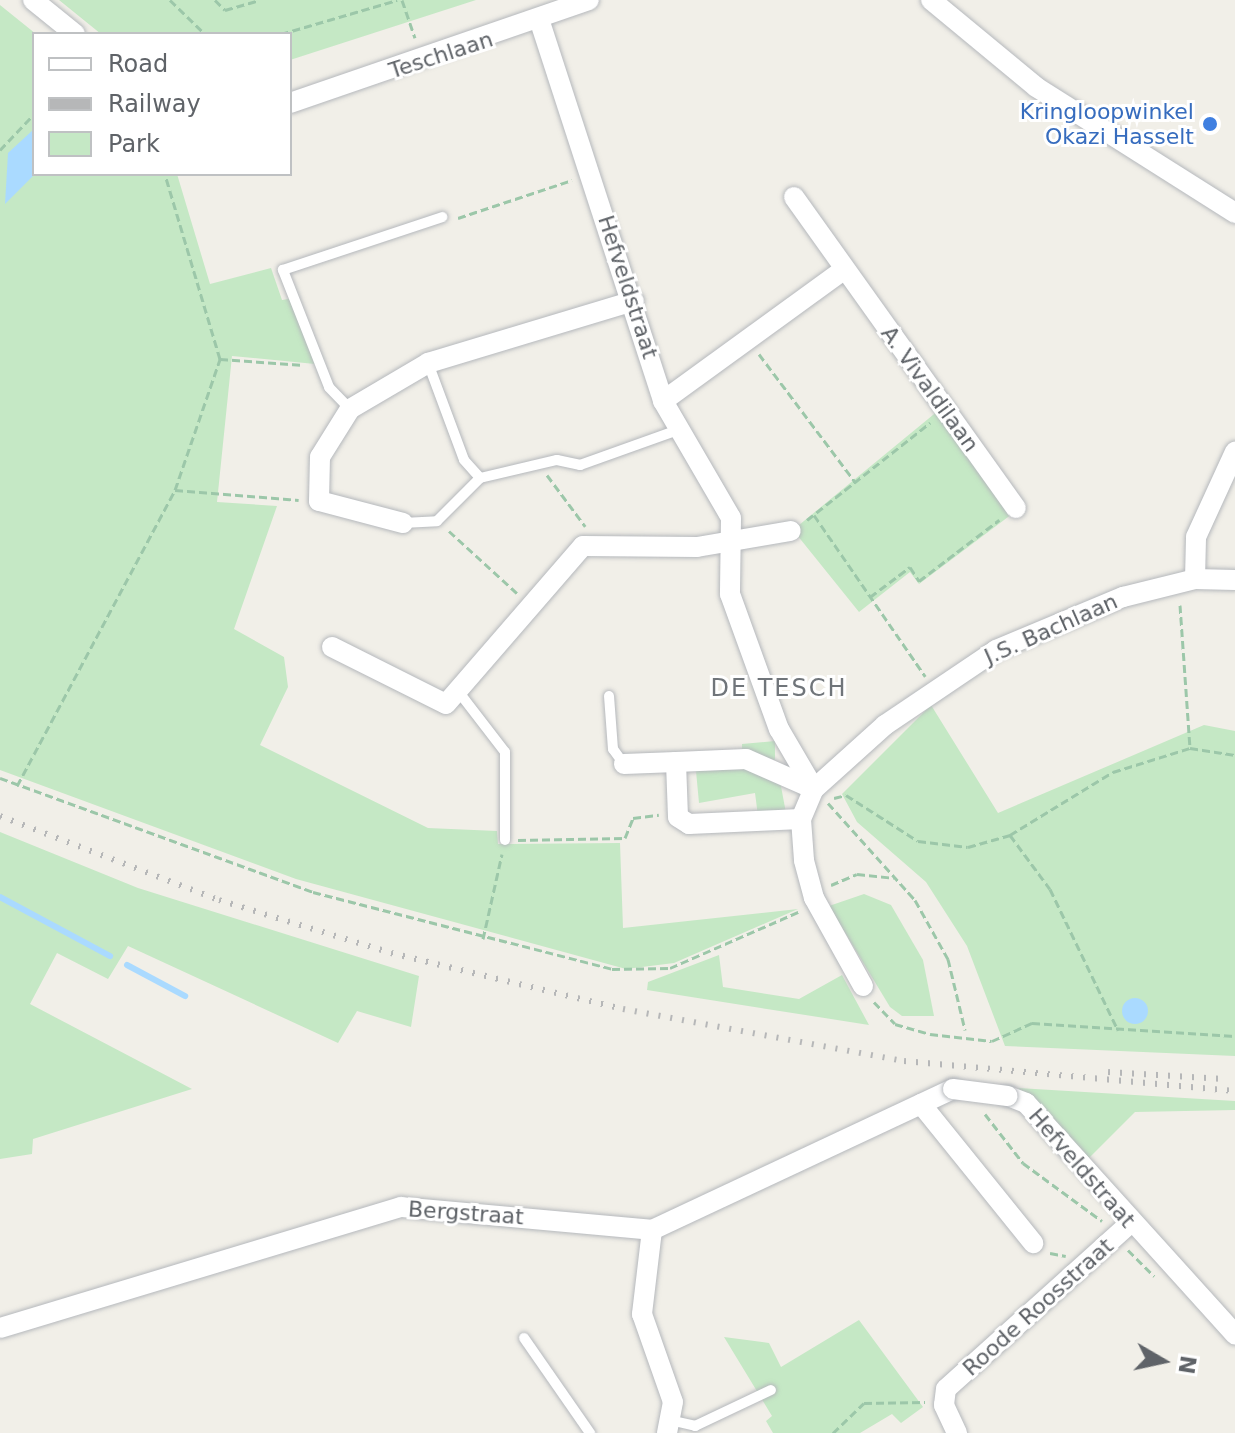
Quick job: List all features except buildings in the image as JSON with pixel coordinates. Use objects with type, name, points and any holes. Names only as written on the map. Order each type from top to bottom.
[{"type":"street","points":[[33,0],[73,32]]},
{"type":"street","name":"Teschlaan","points":[[292,102],[540,22],[589,0]]},
{"type":"street","points":[[931,0],[1036,87],[1235,213]]},
{"type":"street","name":"Hefveldstraat","points":[[540,22],[634,301],[663,401],[675,431],[731,518],[730,594],[779,729],[820,795]]},
{"type":"street","name":"A. Vivaldilaan","points":[[794,197],[843,270],[1016,508]]},
{"type":"street","points":[[663,401],[843,270]]},
{"type":"street","points":[[403,523],[319,501],[320,457],[350,409],[428,363],[634,301]]},
{"type":"street","points":[[1186,580],[1196,537],[1235,452]]},
{"type":"street","points":[[332,647],[446,704],[583,546],[731,541],[791,531]]},
{"type":"street","name":"J.S. Bachlaan","points":[[820,795],[934,689],[1064,618],[1186,580],[1235,580]]},
{"type":"street","points":[[624,764],[746,759],[820,795],[801,819],[814,898],[863,986]]},
{"type":"street","points":[[676,762],[678,817],[689,824],[801,819]]},
{"type":"street","name":"Hefveldstraat","points":[[921,1104],[953,1089],[1008,1096],[1026,1103],[1123,1231],[1235,1334]]},
{"type":"street","points":[[671,1427],[642,1314],[652,1230],[921,1104],[1033,1243]]},
{"type":"street","name":"Bergstraat","points":[[0,1328],[401,1207],[652,1230]]},
{"type":"street","name":"Roode Roosstraat","points":[[944,1405],[946,1389],[1123,1231]]},
{"type":"street","points":[[944,1405],[957,1433]]},
{"type":"lane","points":[[350,409],[321,367],[283,270],[442,220]]},
{"type":"lane","points":[[428,363],[464,460],[480,478]]},
{"type":"lane","points":[[403,523],[437,521],[480,478],[542,464],[580,465],[675,431]]},
{"type":"lane","points":[[458,691],[505,752],[505,840]]},
{"type":"lane","points":[[609,696],[613,749],[624,764]]},
{"type":"lane","points":[[524,1338],[590,1433]]},
{"type":"lane","points":[[671,1427],[695,1426],[771,1390]]},
{"type":"path","points":[[170,0],[203,32]]},
{"type":"path","points":[[215,0],[225,10],[259,0]]},
{"type":"path","points":[[288,32],[400,0],[423,62]]},
{"type":"path","points":[[0,150],[32,116]]},
{"type":"path","points":[[442,220],[591,174]]},
{"type":"path","points":[[17,786],[175,490],[220,359],[166,176]]},
{"type":"path","points":[[748,339],[855,482]]},
{"type":"path","points":[[220,359],[321,367]]},
{"type":"path","points":[[791,531],[945,410]]},
{"type":"path","points":[[542,464],[562,504],[606,547]]},
{"type":"path","points":[[175,490],[278,498]]},
{"type":"path","points":[[870,597],[910,567],[919,581],[1016,508]]},
{"type":"path","points":[[814,515],[934,689]]},
{"type":"path","points":[[437,521],[531,606]]},
{"type":"path","points":[[1186,580],[1190,748]]},
{"type":"path","points":[[820,795],[846,795],[933,845],[968,847],[1010,835],[1113,772],[1190,748],[1235,755]]},
{"type":"path","points":[[0,778],[191,852],[483,939],[644,973],[772,925],[857,874],[894,878]]},
{"type":"path","points":[[820,795],[894,878],[941,944],[965,1030]]},
{"type":"path","points":[[483,939],[505,840],[625,838],[633,818],[678,817]]},
{"type":"path","points":[[1010,835],[1050,889],[1119,1032]]},
{"type":"path","points":[[863,986],[895,1024],[930,1034],[992,1041],[1032,1023],[1119,1032],[1235,1036]]},
{"type":"path","points":[[983,1106],[1023,1163],[1101,1219],[1123,1231]]},
{"type":"path","name":"Hefveldstraat","points":[[1096,1229],[1101,1219]]},
{"type":"path","points":[[1033,1243],[1057,1256],[1073,1253]]},
{"type":"path","points":[[833,1433],[864,1403],[944,1405]]},
{"type":"green space","points":[[59,0],[476,0],[292,59],[292,32],[99,32]]},
{"type":"green space","points":[[0,5],[34,32],[32,176],[178,176],[210,284],[271,268],[282,300],[294,298],[315,364],[232,356],[217,502],[277,506],[234,629],[284,657],[288,687],[260,745],[428,828],[497,831],[498,844],[620,843],[623,928],[798,909],[674,963],[626,969],[296,879],[0,770]]},
{"type":"green space","points":[[939,410],[1012,514],[919,584],[910,572],[859,612],[793,530]]},
{"type":"green space","points":[[931,705],[998,813],[1204,725],[1235,731],[1235,1056],[1005,1046],[967,946],[926,882],[857,822],[842,794]]},
{"type":"green space","points":[[775,741],[775,760],[742,752],[742,744]]},
{"type":"green space","points":[[747,769],[780,781],[786,813],[758,816],[755,793],[699,803],[696,771]]},
{"type":"green space","points":[[0,832],[138,888],[419,976],[411,1027],[357,1011],[338,1043],[128,946],[108,979],[57,953],[30,1004],[192,1089],[33,1139],[32,1154],[0,1159]]},
{"type":"green space","points":[[864,894],[891,905],[923,960],[934,1016],[902,1016],[890,1007],[829,906]]},
{"type":"green space","points":[[719,955],[723,987],[799,999],[842,975],[869,1025],[647,990],[648,982]]},
{"type":"green space","points":[[1018,1088],[1235,1101],[1235,1110],[1135,1112],[1087,1160]]},
{"type":"green space","points":[[859,1320],[923,1407],[901,1423],[892,1414],[860,1433],[773,1433],[766,1421],[772,1416],[724,1337],[769,1343],[781,1367]]},
{"type":"water","points":[[32,131],[33,176],[5,204],[8,153]]},
{"type":"water","points":[[1135,998],[1144,1002],[1148,1011],[1144,1020],[1135,1024],[1126,1020],[1122,1011],[1126,1002]]},
{"type":"waterway","points":[[0,897],[110,956]]},
{"type":"waterway","points":[[127,965],[185,996]]},
{"type":"railway","points":[[0,816],[219,900],[391,953],[623,1009],[904,1061],[1235,1091]]},
{"type":"railway","points":[[1108,1072],[1224,1079]]},
{"type":"place","name":"Kringloopwinkel Okazi Hasselt","points":[[1210,124]]},
{"type":"district","name":"DE TESCH","points":[[779,689]]}]
